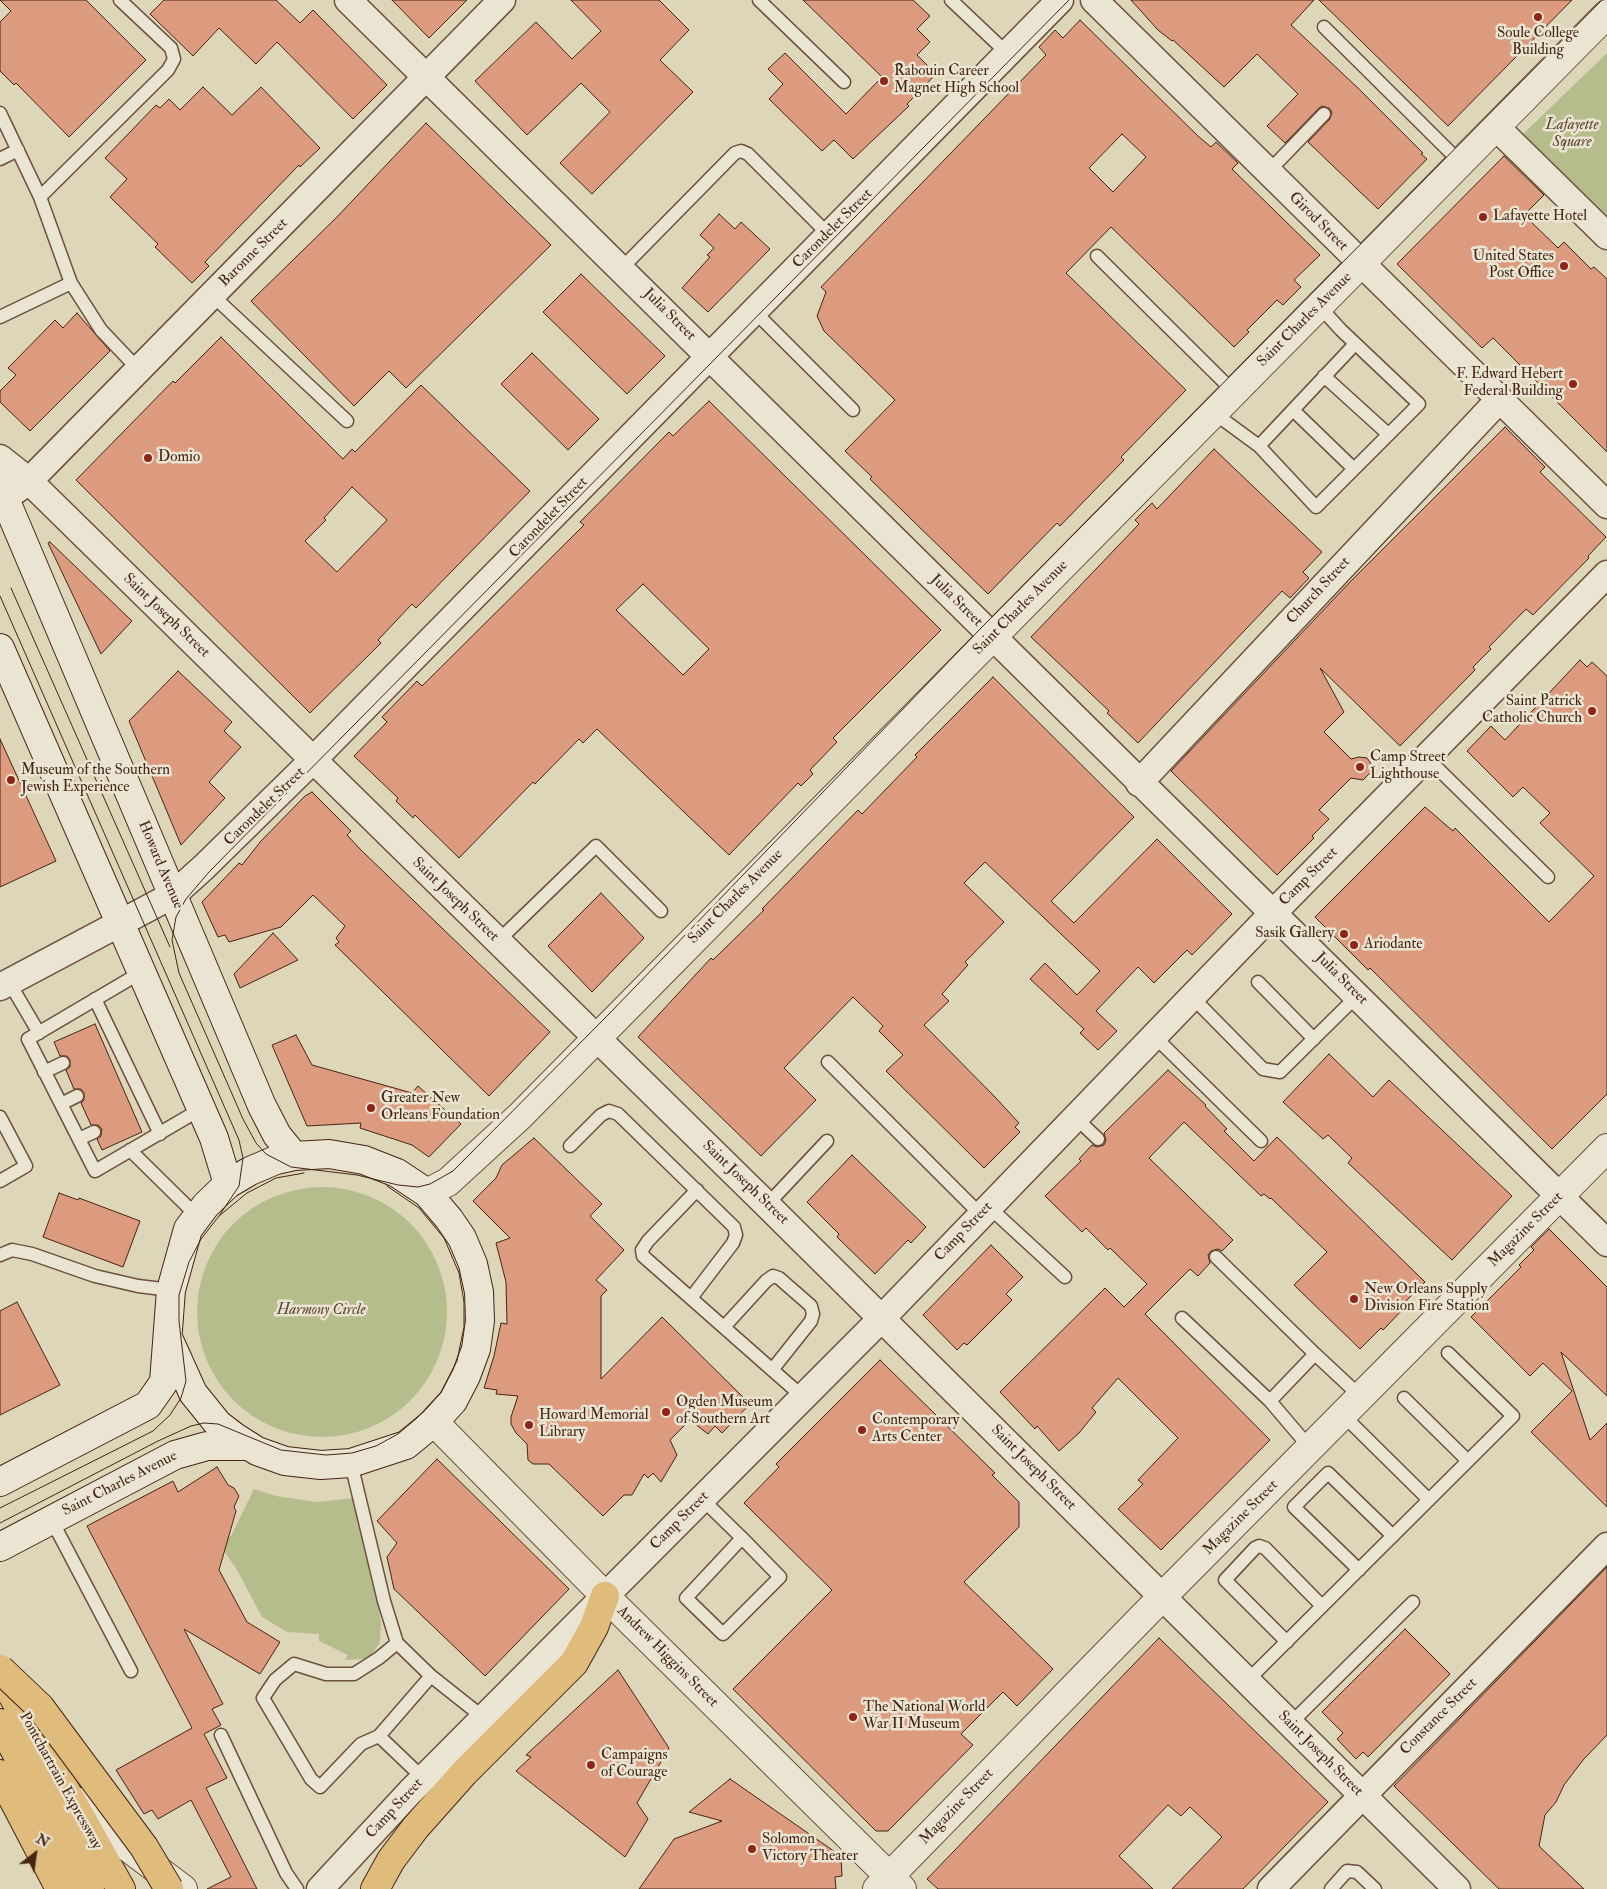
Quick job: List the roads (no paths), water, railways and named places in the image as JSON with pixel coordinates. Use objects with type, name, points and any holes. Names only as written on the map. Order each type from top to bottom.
[{"type":"highway","points":[[376,1889],[391,1860],[416,1827],[464,1773],[574,1663],[594,1627],[606,1596]]},
{"type":"highway","points":[[0,1671],[40,1707],[144,1847],[168,1889]]},
{"type":"highway","name":"Pontchartrain Expressway","points":[[0,1671],[121,1889]]},
{"type":"highway","points":[[0,1723],[90,1889]]},
{"type":"highway","points":[[0,1774],[44,1854],[60,1889]]},
{"type":"highway","points":[[44,1854],[45,1889]]},
{"type":"street","name":"Julia Street","points":[[348,0],[709,355],[1139,783],[1274,912],[1607,1243]]},
{"type":"street","name":"Baronne Street","points":[[2,494],[29,481],[502,0]]},
{"type":"street","name":"Carondelet Street","points":[[4,985],[173,895],[313,760],[753,310],[1060,0]]},
{"type":"street","name":"Girod Street","points":[[1094,0],[1607,505]]},
{"type":"street","name":"Saint Charles Avenue","points":[[427,1193],[448,1182],[520,1116],[1607,14]]},
{"type":"street","points":[[1496,126],[1607,236]]},
{"type":"street","name":"Church Street","points":[[1139,783],[1499,400]]},
{"type":"street","name":"Saint Joseph Street","points":[[0,458],[29,481],[768,1206],[1457,1889]]},
{"type":"street","name":"Howard Avenue","points":[[2,494],[262,1106],[277,1135],[294,1156]]},
{"type":"street","name":"Camp Street","points":[[320,1889],[423,1778],[882,1318],[1274,912],[1607,574]]},
{"type":"street","points":[[0,648],[118,923],[214,1138],[228,1184]]},
{"type":"street","name":"Magazine Street","points":[[889,1885],[1162,1597],[1607,1148]]},
{"type":"street","name":"Saint Charles Avenue","points":[[0,1482],[148,1405],[164,1382],[169,1340],[171,1290],[188,1229],[206,1205],[228,1184],[250,1171],[276,1160],[294,1156],[330,1154],[364,1160],[397,1173],[427,1193],[446,1214],[462,1238],[473,1264],[480,1321],[476,1349],[466,1376],[453,1400],[434,1422],[406,1445],[351,1463],[321,1465],[294,1463],[248,1446],[218,1424],[201,1404],[186,1381],[169,1340]]},
{"type":"street","name":"Andrew Higgins Street","points":[[434,1422],[889,1885]]},
{"type":"street","name":"Saint Charles Avenue","points":[[0,1547],[175,1455],[207,1446],[248,1446]]},
{"type":"street","name":"Constance Street","points":[[1271,1889],[1607,1546]]},
{"type":"street","points":[[0,1664],[66,1784],[97,1824],[183,1889]]},
{"type":"lane","points":[[40,197],[168,70],[174,59],[170,48],[120,0]]},
{"type":"lane","points":[[759,0],[844,82]]},
{"type":"lane","points":[[951,0],[1007,53]]},
{"type":"lane","points":[[1602,0],[1607,6]]},
{"type":"lane","points":[[1324,27],[1460,163]]},
{"type":"lane","points":[[0,113],[40,197],[71,283],[101,330],[139,370]]},
{"type":"lane","points":[[1268,172],[1324,114]]},
{"type":"lane","points":[[0,159],[18,150]]},
{"type":"lane","points":[[621,269],[735,153],[742,152],[748,154],[828,234]]},
{"type":"lane","points":[[1097,256],[1234,392]]},
{"type":"lane","points":[[0,317],[71,283]]},
{"type":"lane","points":[[212,295],[347,421]]},
{"type":"lane","points":[[1214,412],[1259,446],[1316,507],[1419,404],[1355,344],[1319,306]]},
{"type":"lane","points":[[753,310],[853,410]]},
{"type":"lane","points":[[1259,446],[1355,344]]},
{"type":"lane","points":[[1324,376],[1388,434]]},
{"type":"lane","points":[[1292,410],[1354,469]]},
{"type":"lane","points":[[1426,757],[1548,877]]},
{"type":"lane","points":[[498,941],[596,846],[661,910]]},
{"type":"lane","points":[[140,972],[28,1039],[95,1171],[201,1109]]},
{"type":"lane","points":[[1258,982],[1314,1038]]},
{"type":"lane","points":[[4,985],[39,1033]]},
{"type":"lane","points":[[1192,997],[1264,1069],[1280,1072],[1358,995]]},
{"type":"lane","points":[[95,999],[109,1042],[124,1076],[160,1134]]},
{"type":"lane","points":[[1154,1036],[1261,1141]]},
{"type":"lane","points":[[828,1062],[985,1211],[1065,1276]]},
{"type":"lane","points":[[44,1072],[63,1063]]},
{"type":"lane","points":[[61,1104],[77,1096]]},
{"type":"lane","points":[[133,1113],[145,1107]]},
{"type":"lane","points":[[570,1146],[601,1114],[609,1111],[618,1114],[734,1227],[736,1235],[733,1243],[691,1298]]},
{"type":"lane","points":[[0,1116],[26,1166],[0,1181]]},
{"type":"lane","points":[[1076,1118],[1098,1140]]},
{"type":"lane","points":[[79,1140],[94,1132]]},
{"type":"lane","points":[[768,1206],[827,1141]]},
{"type":"lane","points":[[130,1150],[197,1216]]},
{"type":"lane","points":[[696,1190],[648,1241],[642,1250],[643,1256],[803,1397]]},
{"type":"lane","points":[[0,1255],[12,1250],[32,1254],[95,1276],[138,1286],[171,1290]]},
{"type":"lane","points":[[1216,1257],[1315,1354],[1352,1406],[1429,1500]]},
{"type":"lane","points":[[724,1327],[766,1281],[773,1276],[779,1278],[811,1306],[813,1314],[810,1321],[772,1370]]},
{"type":"lane","points":[[1182,1318],[1270,1402],[1310,1448]]},
{"type":"lane","points":[[1247,1682],[1513,1416],[1448,1353]]},
{"type":"lane","points":[[1270,1402],[1315,1354]]},
{"type":"lane","points":[[1404,1398],[1468,1461]]},
{"type":"lane","points":[[351,1463],[384,1601],[397,1643],[431,1676],[484,1718]]},
{"type":"lane","points":[[1358,1570],[1294,1507],[1328,1473],[1393,1536]]},
{"type":"lane","points":[[702,1499],[742,1538],[780,1577],[724,1634],[686,1598],[742,1538]]},
{"type":"lane","points":[[51,1519],[131,1671]]},
{"type":"lane","points":[[1287,1642],[1225,1580],[1255,1548],[1259,1546],[1265,1548],[1322,1606]]},
{"type":"lane","points":[[1290,1724],[1413,1602]]},
{"type":"lane","points":[[397,1643],[379,1658],[354,1674],[326,1674],[294,1664],[276,1680],[263,1698],[311,1779],[320,1787],[361,1744],[380,1736],[431,1676]]},
{"type":"lane","points":[[221,1735],[286,1873],[297,1889]]},
{"type":"lane","points":[[380,1736],[423,1778]]},
{"type":"lane","points":[[1331,1889],[1346,1871],[1357,1872],[1375,1889]]},
{"type":"tram line","points":[[1069,0],[209,872],[186,899],[176,917],[172,940],[179,973],[243,1119],[256,1143],[266,1154],[291,1167],[357,1175],[398,1185],[418,1187],[430,1184],[453,1171],[609,1014],[982,627],[1602,0]]},
{"type":"tram line","points":[[11,588],[170,947]]},
{"type":"tram line","points":[[0,596],[239,1140],[243,1158],[239,1186],[219,1216]]},
{"type":"tram line","points":[[0,1508],[153,1431],[170,1415],[181,1398],[186,1381],[179,1321],[179,1295],[189,1262],[201,1239],[219,1216],[247,1193],[276,1178],[304,1173]]},
{"type":"tram line","points":[[0,1523],[158,1441],[191,1426],[204,1423],[218,1424],[281,1450],[326,1455],[352,1453],[376,1446],[398,1434],[417,1418],[441,1392],[457,1361],[464,1327],[464,1302],[459,1273],[444,1238],[419,1208],[387,1186]]},
{"type":"place","name":"Soule College Building","points":[[1538,17]]},
{"type":"place","name":"Rabouin Career Magnet High School","points":[[884,81]]},
{"type":"place","name":"Lafayette Hotel","points":[[1483,217]]},
{"type":"place","name":"United States Post Office","points":[[1564,266]]},
{"type":"place","name":"F. Edward Hebert Federal Building","points":[[1573,384]]},
{"type":"place","name":"Domio","points":[[148,458]]},
{"type":"place","name":"Saint Patrick Catholic Church","points":[[1592,711]]},
{"type":"place","name":"Camp Street Lighthouse","points":[[1360,767]]},
{"type":"place","name":"Museum of the Southern Jewish Experience","points":[[11,780]]},
{"type":"place","name":"Sasik Gallery","points":[[1344,934]]},
{"type":"place","name":"Ariodante","points":[[1354,945]]},
{"type":"place","name":"Greater New Orleans Foundation","points":[[371,1108]]},
{"type":"place","name":"New Orleans Supply Division Fire Station","points":[[1354,1299]]},
{"type":"place","name":"Ogden Museum of Southern Art","points":[[666,1412]]},
{"type":"place","name":"Howard Memorial Library","points":[[529,1425]]},
{"type":"place","name":"Contemporary Arts Center","points":[[862,1430]]},
{"type":"place","name":"The National World War II Museum","points":[[853,1717]]},
{"type":"place","name":"Campaigns of Courage","points":[[591,1765]]},
{"type":"place","name":"Solomon Victory Theater","points":[[752,1849]]},
{"type":"park label","name":"Lafayette Square","points":[[1572,134]]},
{"type":"park label","name":"Harmony Circle","points":[[321,1311]]}]
